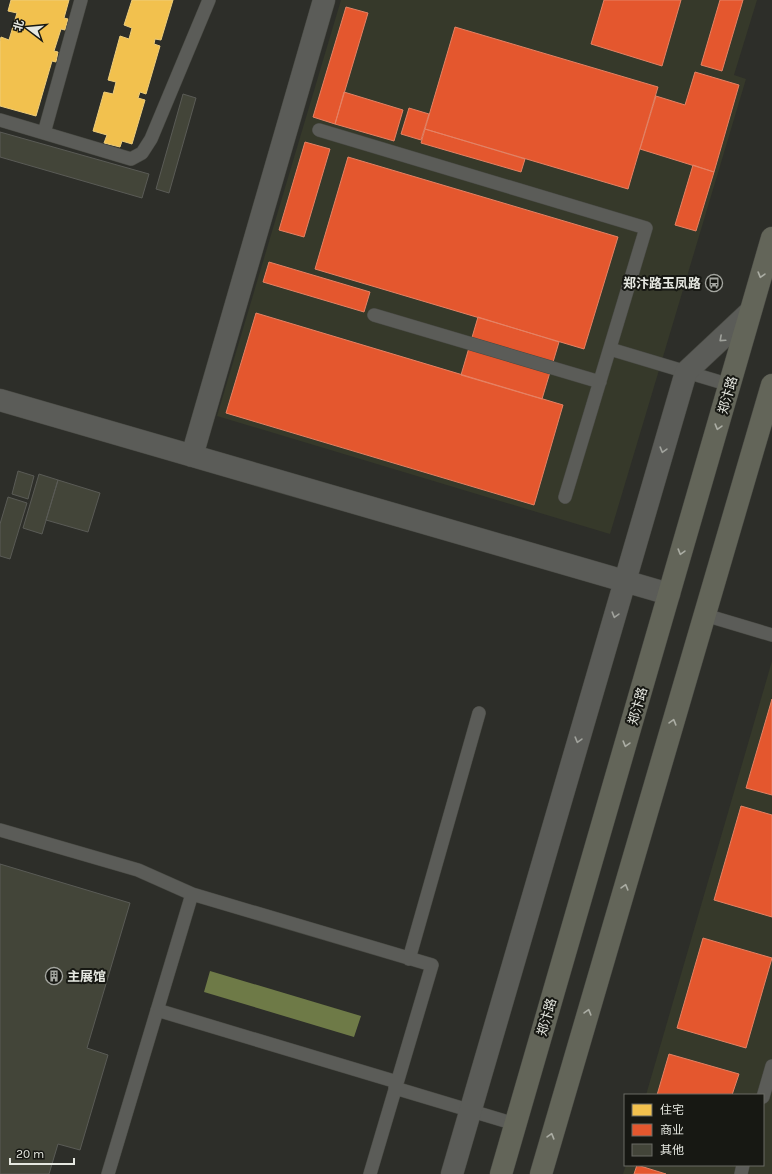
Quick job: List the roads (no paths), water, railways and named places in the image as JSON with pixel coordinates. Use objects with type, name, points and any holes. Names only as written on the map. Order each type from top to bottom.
[{"type":"main road","name":"郑汴路","points":[[500,1174],[772,238]]},
{"type":"main road","points":[[541,1174],[772,385]]},
{"type":"street","points":[[192,456],[324,0]]},
{"type":"street","points":[[452,1174],[686,372],[750,312]]},
{"type":"street","points":[[0,400],[669,594]]},
{"type":"lane","points":[[44,133],[81,0]]},
{"type":"lane","points":[[0,120],[131,159],[142,153],[151,138],[209,0]]},
{"type":"lane","points":[[319,130],[646,228],[565,497]]},
{"type":"lane","points":[[374,315],[600,382]]},
{"type":"lane","points":[[610,349],[730,385]]},
{"type":"lane","points":[[705,615],[772,635]]},
{"type":"lane","points":[[409,959],[479,713]]},
{"type":"lane","points":[[0,830],[138,870],[192,894],[432,965],[370,1174]]},
{"type":"lane","points":[[108,1174],[192,894]]},
{"type":"lane","points":[[157,1010],[396,1085],[470,1111],[515,1124]]},
{"type":"lane","points":[[764,1094],[772,1066]]},
{"type":"place","name":"郑汴路玉凤路","points":[[714,283]]},
{"type":"place","name":"主展馆","points":[[54,976]]}]
